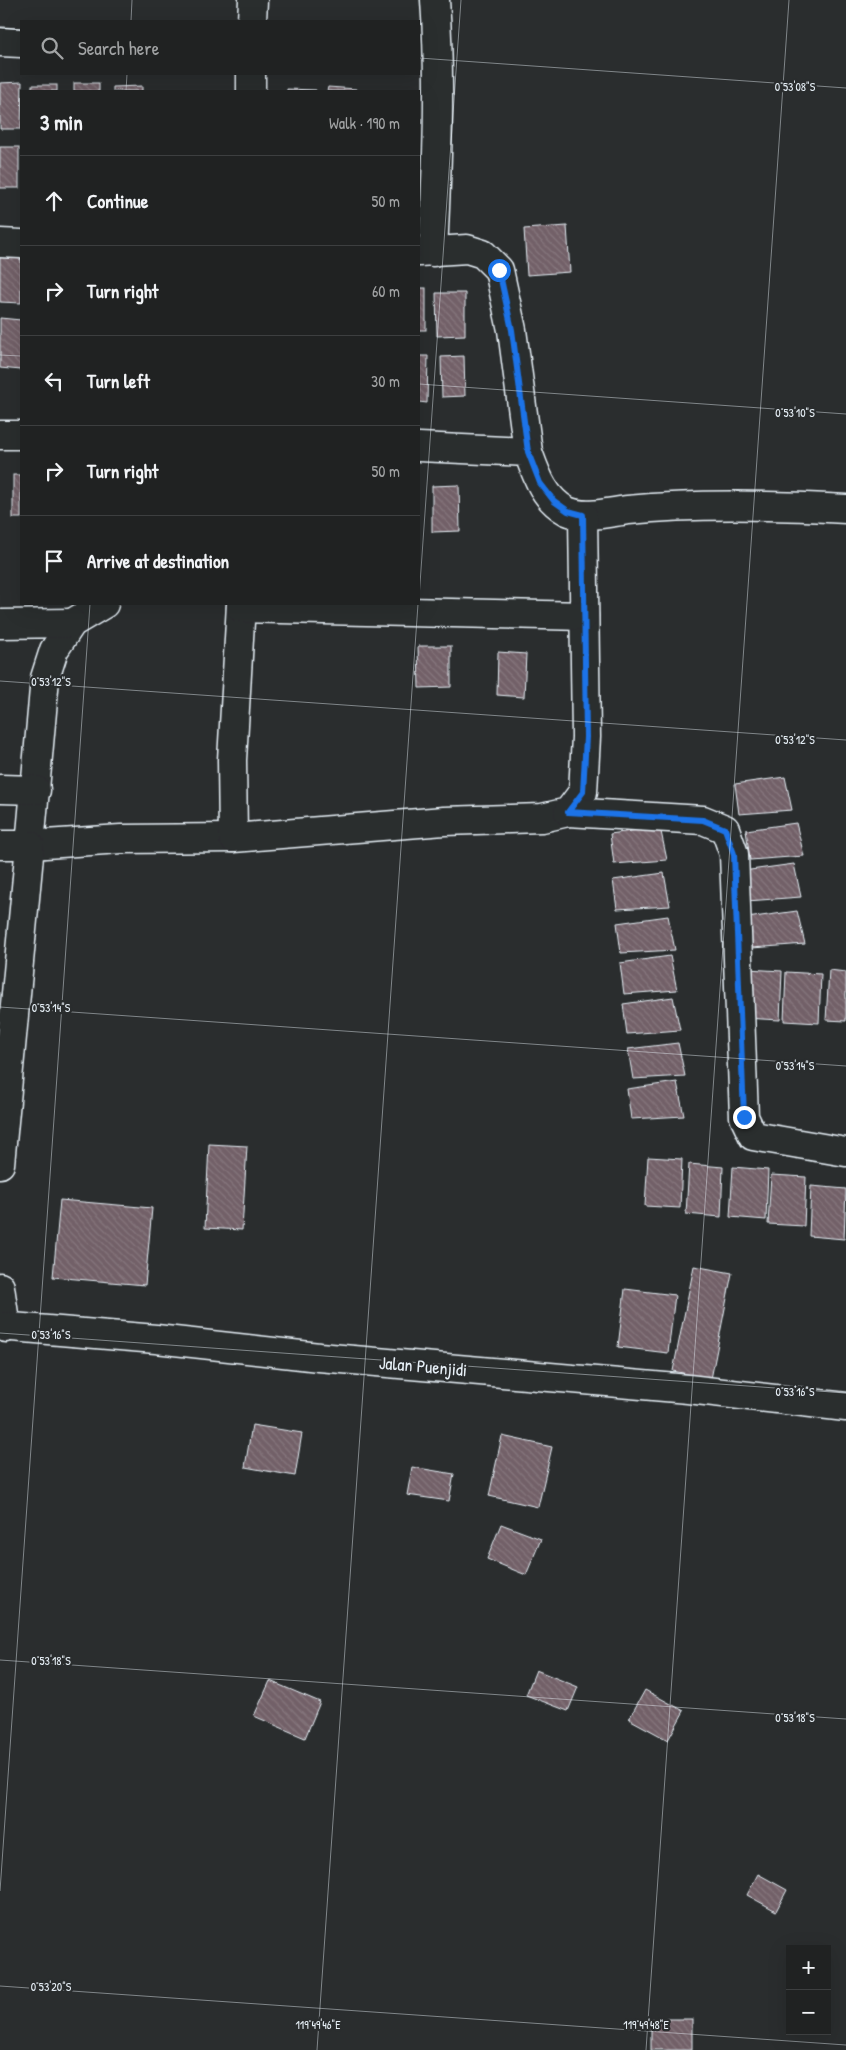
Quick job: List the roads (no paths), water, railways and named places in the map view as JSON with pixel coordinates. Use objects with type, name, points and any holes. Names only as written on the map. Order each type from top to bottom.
[{"type":"street","points":[[252,20],[253,0]]},
{"type":"street","points":[[435,0],[439,125],[426,252],[466,249],[483,254],[499,270],[512,330],[528,452],[540,483],[554,501],[568,511],[583,515],[660,507],[765,506],[846,509]]},
{"type":"street","points":[[0,42],[20,43]]},
{"type":"street","points":[[251,75],[251,90]]},
{"type":"street","points":[[0,243],[20,244]]},
{"type":"street","points":[[0,435],[20,435]]},
{"type":"street","points":[[420,447],[528,452]]},
{"type":"street","points":[[568,812],[583,792],[586,737],[583,515]]},
{"type":"street","points":[[0,1164],[5,1048],[36,790],[45,678],[54,650],[72,623],[102,605]]},
{"type":"street","points":[[233,838],[232,760],[241,606],[584,616]]},
{"type":"street","points":[[0,624],[72,623]]},
{"type":"street","points":[[0,789],[36,790]]},
{"type":"street","points":[[0,844],[30,845],[122,839],[233,838],[444,821],[542,818],[568,812],[703,820],[725,829],[734,854],[744,1117],[753,1136],[846,1152]]},
{"type":"street","points":[[0,1287],[3,1327]]},
{"type":"street","name":"Jalan Puenjidi","points":[[3,1327],[156,1339],[319,1357],[688,1389],[846,1407]]}]
